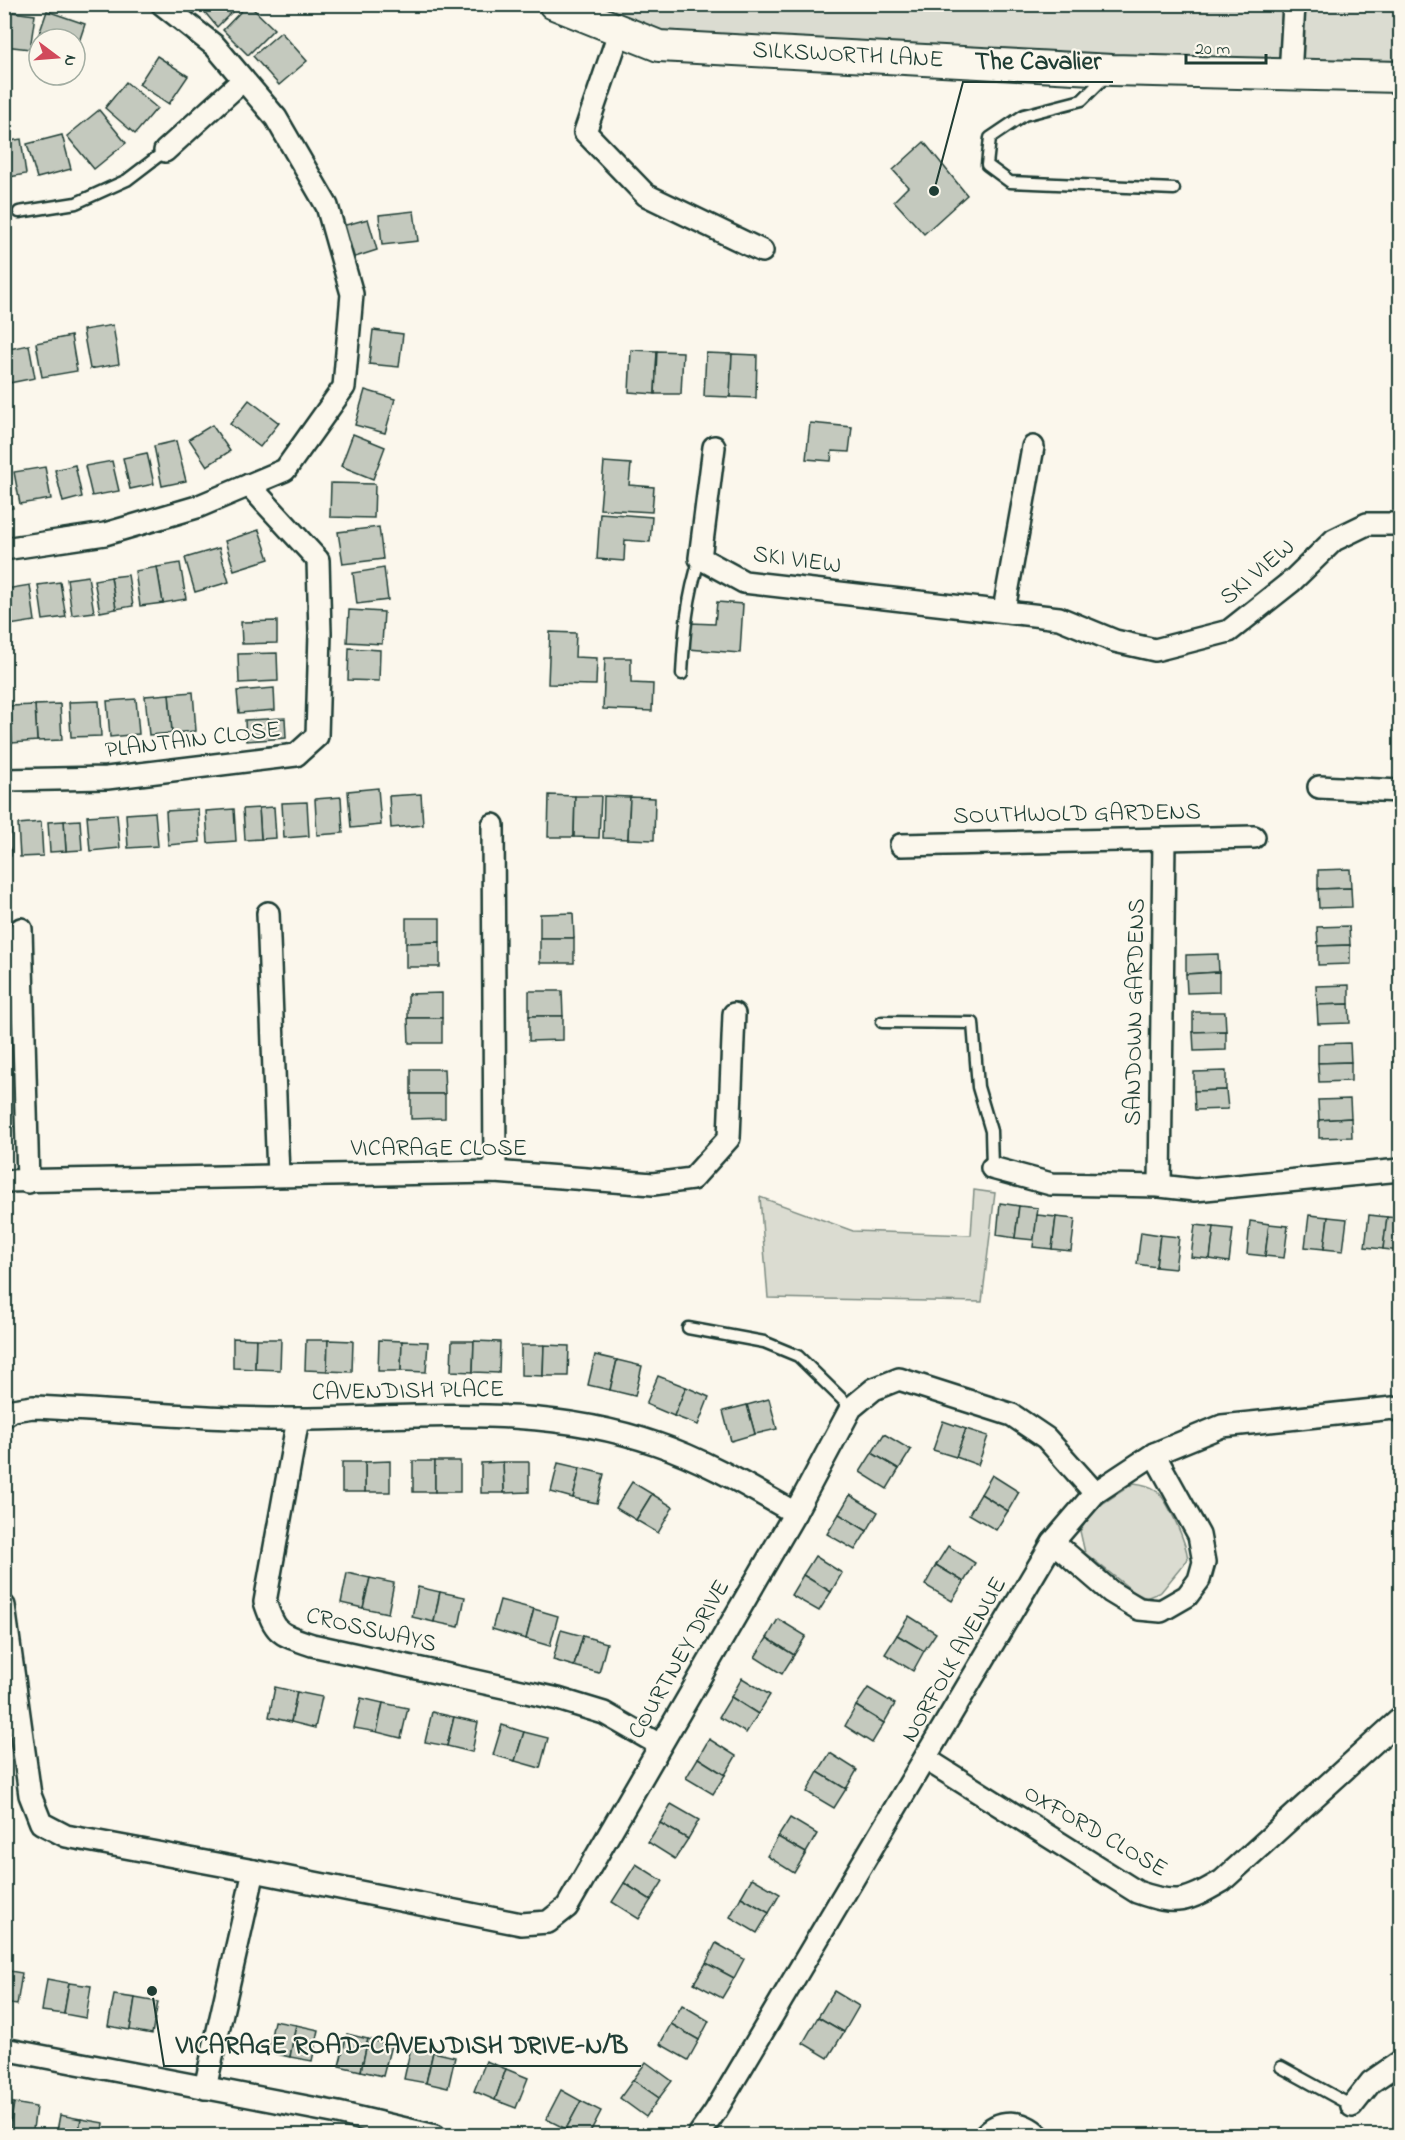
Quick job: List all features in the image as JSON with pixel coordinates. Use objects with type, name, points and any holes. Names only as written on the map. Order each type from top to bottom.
[{"type":"street","points":[[4,549],[105,534],[197,507],[285,470],[344,387],[352,294],[327,206],[276,118],[215,46],[162,4]]},
{"type":"street","name":"SILKSWORTH LANE","points":[[554,4],[659,46],[1112,70],[1401,77]]},
{"type":"street","points":[[1290,76],[1294,4]]},
{"type":"street","points":[[620,30],[585,132],[646,195],[762,251]]},
{"type":"street","points":[[165,151],[243,80]]},
{"type":"street","points":[[700,558],[714,447]]},
{"type":"street","points":[[1004,610],[1034,447]]},
{"type":"street","name":"PLANTAIN CLOSE","points":[[4,780],[107,778],[275,758],[296,755],[317,736],[320,633],[318,560],[249,485]]},
{"type":"street","name":"SKI VIEW","points":[[700,558],[744,582],[1059,618],[1115,641],[1155,650],[1229,631],[1292,581],[1334,540],[1367,524],[1401,524]]},
{"type":"street","points":[[1318,786],[1401,791]]},
{"type":"street","points":[[493,825],[495,1172]]},
{"type":"street","name":"SOUTHWOLD GARDENS","points":[[901,845],[1254,837]]},
{"type":"street","name":"SANDOWN GARDENS","points":[[1160,1186],[1164,839]]},
{"type":"street","points":[[268,913],[278,1175]]},
{"type":"street","points":[[21,929],[28,1182]]},
{"type":"street","name":"VICARAGE CLOSE","points":[[4,1181],[495,1172],[653,1184],[692,1179],[729,1138],[734,1014]]},
{"type":"street","points":[[992,1168],[1050,1184],[1160,1186],[1195,1190],[1401,1170]]},
{"type":"street","name":"COURTNEY DRIVE","points":[[254,1871],[521,1924],[548,1922],[567,1907],[795,1513],[851,1408],[874,1389],[899,1379],[1012,1415],[1046,1438],[1095,1492]]},
{"type":"street","name":"CAVENDISH PLACE","points":[[4,1416],[14,1410],[33,1407],[298,1419],[494,1414],[578,1423],[657,1444],[734,1478],[795,1513]]},
{"type":"street","name":"NORFOLK AVENUE","points":[[698,2136],[715,2112],[926,1759],[1053,1542],[1095,1492],[1154,1454],[1222,1426],[1393,1408],[1401,1411]]},
{"type":"street","name":"CROSSWAYS","points":[[298,1419],[265,1602],[273,1627],[286,1636],[312,1645],[576,1704],[604,1713],[660,1745]]},
{"type":"street","points":[[1053,1542],[1111,1592],[1138,1609],[1161,1611],[1187,1596],[1199,1580],[1204,1562],[1199,1535],[1154,1454]]},
{"type":"street","points":[[4,1606],[30,1796],[41,1822],[66,1836],[254,1871],[205,2088]]},
{"type":"street","name":"OXFORD CLOSE","points":[[926,1759],[1137,1892],[1163,1901],[1191,1899],[1222,1881],[1401,1719]]},
{"type":"street","points":[[4,2049],[435,2136]]},
{"type":"street","points":[[1352,2106],[1371,2082],[1401,2062]]},
{"type":"street","points":[[984,2136],[990,2128],[1004,2123],[1030,2127],[1039,2136]]},
{"type":"lane","points":[[1112,70],[1082,100],[1024,115],[990,138],[987,165],[1010,182],[1174,189]]},
{"type":"lane","points":[[19,212],[76,203],[127,180],[165,151]]},
{"type":"lane","points":[[682,674],[686,611],[700,558]]},
{"type":"lane","points":[[882,1022],[974,1023],[978,1087],[991,1131],[992,1168]]},
{"type":"lane","points":[[688,1328],[764,1342],[798,1356],[851,1408]]},
{"type":"lane","points":[[1281,2067],[1352,2106]]},
{"type":"shaded area","points":[[554,5],[1400,5],[1400,77],[659,46]]},
{"type":"shaded area","points":[[974,1190],[995,1193],[982,1302],[768,1298],[760,1197],[853,1231],[971,1235]]},
{"type":"shaded area","points":[[1134,1483],[1156,1490],[1166,1503],[1184,1543],[1188,1559],[1161,1592],[1146,1598],[1134,1592],[1085,1553],[1080,1531],[1094,1509]]},
{"type":"building","points":[[198,4],[240,4],[217,27]]},
{"type":"building","points":[[248,4],[274,29],[248,55],[223,30]]},
{"type":"building","points":[[4,11],[35,15],[33,27],[27,27],[27,49],[4,46]]},
{"type":"building","points":[[47,11],[85,24],[84,27],[42,27]]},
{"type":"building","points":[[281,32],[307,61],[279,85],[253,56]]},
{"type":"building","points":[[157,56],[188,76],[169,104],[139,84]]},
{"type":"building","points":[[126,82],[157,108],[135,134],[105,108]]},
{"type":"building","points":[[99,110],[126,143],[94,169],[67,136]]},
{"type":"building","points":[[62,135],[71,169],[37,178],[27,144]]},
{"type":"building","points":[[21,139],[26,174],[4,178],[4,142]]},
{"type":"building","points":[[924,142],[967,195],[924,234],[894,201],[908,187],[893,170]]},
{"type":"building","points":[[414,211],[418,241],[382,245],[379,215]]},
{"type":"building","points":[[368,219],[377,250],[352,258],[342,226]]},
{"type":"building","points":[[113,325],[119,364],[90,369],[83,330]]},
{"type":"building","points":[[373,330],[403,334],[399,367],[369,364]]},
{"type":"building","points":[[71,336],[77,371],[42,377],[36,343]]},
{"type":"building","points":[[29,345],[35,378],[4,384],[4,350]]},
{"type":"building","points":[[631,350],[657,351],[655,394],[629,392]]},
{"type":"building","points":[[657,351],[683,352],[681,394],[655,394]]},
{"type":"building","points":[[706,353],[732,354],[730,397],[704,396]]},
{"type":"building","points":[[732,354],[757,355],[756,398],[730,397]]},
{"type":"building","points":[[365,390],[395,399],[385,433],[355,425]]},
{"type":"building","points":[[249,400],[279,423],[260,447],[230,424]]},
{"type":"building","points":[[810,423],[852,427],[849,452],[832,451],[831,461],[806,459]]},
{"type":"building","points":[[212,425],[230,451],[207,466],[189,439]]},
{"type":"building","points":[[353,434],[385,447],[373,479],[341,466]]},
{"type":"building","points":[[176,441],[186,481],[162,486],[154,446]]},
{"type":"building","points":[[147,453],[154,484],[130,489],[123,458]]},
{"type":"building","points":[[112,461],[119,491],[92,496],[85,466]]},
{"type":"building","points":[[604,462],[631,464],[629,485],[654,487],[652,512],[600,509]]},
{"type":"building","points":[[75,465],[82,497],[63,502],[55,470]]},
{"type":"building","points":[[45,467],[51,499],[20,504],[14,472]]},
{"type":"building","points":[[4,474],[13,508],[4,510]]},
{"type":"building","points":[[331,483],[375,484],[374,518],[330,517]]},
{"type":"building","points":[[600,513],[652,517],[650,542],[625,540],[624,561],[597,559]]},
{"type":"building","points":[[379,527],[383,559],[343,564],[338,532]]},
{"type":"building","points":[[259,530],[269,559],[234,570],[225,541]]},
{"type":"building","points":[[219,548],[229,582],[195,592],[185,558]]},
{"type":"building","points":[[180,563],[186,599],[163,603],[157,567]]},
{"type":"building","points":[[157,567],[163,603],[140,606],[135,571]]},
{"type":"building","points":[[384,568],[388,600],[357,604],[353,573]]},
{"type":"building","points":[[128,575],[133,606],[116,609],[111,577]]},
{"type":"building","points":[[88,576],[94,612],[72,615],[67,579]]},
{"type":"building","points":[[111,577],[116,609],[100,612],[94,580]]},
{"type":"building","points":[[60,582],[66,617],[43,620],[38,585]]},
{"type":"building","points":[[30,585],[35,621],[10,625],[5,589]]},
{"type":"building","points":[[717,602],[743,604],[740,653],[688,649],[690,623],[715,624]]},
{"type":"building","points":[[349,610],[384,612],[382,644],[347,642]]},
{"type":"building","points":[[277,621],[277,643],[242,644],[241,622]]},
{"type":"building","points":[[550,632],[576,633],[575,657],[597,658],[596,685],[548,684]]},
{"type":"building","points":[[349,648],[380,650],[379,681],[348,680]]},
{"type":"building","points":[[277,653],[278,681],[239,683],[238,654]]},
{"type":"building","points":[[605,658],[631,658],[631,683],[653,684],[652,711],[603,709]]},
{"type":"building","points":[[274,688],[275,710],[239,713],[237,691]]},
{"type":"building","points":[[193,692],[196,731],[172,733],[169,694]]},
{"type":"building","points":[[169,694],[172,733],[149,735],[145,696]]},
{"type":"building","points":[[136,699],[139,734],[110,737],[107,701]]},
{"type":"building","points":[[99,701],[101,736],[71,737],[69,702]]},
{"type":"building","points":[[60,704],[62,740],[37,741],[35,705]]},
{"type":"building","points":[[35,705],[37,741],[12,743],[10,706]]},
{"type":"building","points":[[285,718],[286,738],[246,741],[245,720]]},
{"type":"building","points":[[378,788],[381,825],[351,828],[348,791]]},
{"type":"building","points":[[421,794],[423,825],[391,828],[389,796]]},
{"type":"building","points":[[549,795],[575,796],[574,837],[548,837]]},
{"type":"building","points":[[575,796],[601,796],[599,838],[574,837]]},
{"type":"building","points":[[604,796],[630,797],[628,839],[603,838]]},
{"type":"building","points":[[341,797],[343,833],[317,835],[315,799]]},
{"type":"building","points":[[630,797],[655,798],[654,840],[628,839]]},
{"type":"building","points":[[307,802],[309,836],[284,838],[282,803]]},
{"type":"building","points":[[274,807],[276,838],[261,839],[259,808]]},
{"type":"building","points":[[259,808],[261,839],[245,840],[243,809]]},
{"type":"building","points":[[198,809],[200,842],[168,845],[166,811]]},
{"type":"building","points":[[234,809],[236,841],[208,843],[206,811]]},
{"type":"building","points":[[155,812],[158,846],[128,848],[126,814]]},
{"type":"building","points":[[117,814],[120,848],[90,851],[87,816]]},
{"type":"building","points":[[80,820],[82,850],[66,851],[64,821]]},
{"type":"building","points":[[64,821],[66,851],[50,852],[48,822]]},
{"type":"building","points":[[41,822],[43,856],[20,857],[18,824]]},
{"type":"building","points":[[4,824],[11,824],[11,856],[4,856]]},
{"type":"building","points":[[1350,869],[1351,888],[1318,889],[1318,870]]},
{"type":"building","points":[[1351,888],[1352,907],[1319,908],[1318,889]]},
{"type":"building","points":[[573,913],[574,938],[540,938],[540,914]]},
{"type":"building","points":[[406,918],[440,918],[440,942],[406,943]]},
{"type":"building","points":[[1349,926],[1350,945],[1318,946],[1317,927]]},
{"type":"building","points":[[540,938],[574,938],[574,963],[540,963]]},
{"type":"building","points":[[440,942],[440,967],[406,967],[406,943]]},
{"type":"building","points":[[1350,945],[1350,964],[1318,965],[1318,946]]},
{"type":"building","points":[[1218,954],[1219,972],[1186,974],[1186,955]]},
{"type":"building","points":[[1219,972],[1219,992],[1187,993],[1186,974]]},
{"type":"building","points":[[1349,985],[1349,1004],[1317,1005],[1316,986]]},
{"type":"building","points":[[529,991],[562,991],[563,1016],[529,1016]]},
{"type":"building","points":[[442,993],[442,1018],[408,1018],[408,994]]},
{"type":"building","points":[[1349,1004],[1350,1023],[1318,1024],[1317,1005]]},
{"type":"building","points":[[1193,1012],[1225,1012],[1226,1031],[1193,1032]]},
{"type":"building","points":[[529,1016],[563,1016],[563,1040],[529,1041]]},
{"type":"building","points":[[408,1018],[442,1018],[442,1043],[409,1043]]},
{"type":"building","points":[[1226,1031],[1226,1050],[1194,1051],[1193,1032]]},
{"type":"building","points":[[1350,1043],[1351,1062],[1318,1063],[1318,1044]]},
{"type":"building","points":[[1351,1062],[1351,1081],[1319,1082],[1318,1063]]},
{"type":"building","points":[[411,1069],[444,1069],[445,1094],[411,1094]]},
{"type":"building","points":[[1226,1071],[1226,1090],[1194,1091],[1194,1072]]},
{"type":"building","points":[[1226,1090],[1228,1109],[1195,1110],[1194,1091]]},
{"type":"building","points":[[411,1094],[445,1094],[445,1118],[411,1119]]},
{"type":"building","points":[[1350,1099],[1351,1118],[1319,1120],[1318,1100]]},
{"type":"building","points":[[1351,1118],[1352,1137],[1319,1138],[1319,1120]]},
{"type":"building","points":[[1000,1203],[1019,1206],[1015,1238],[997,1235]]},
{"type":"building","points":[[1019,1206],[1038,1208],[1034,1240],[1015,1238]]},
{"type":"building","points":[[1037,1215],[1056,1217],[1052,1249],[1033,1247]]},
{"type":"building","points":[[1309,1215],[1328,1217],[1324,1249],[1305,1247]]},
{"type":"building","points":[[1369,1215],[1387,1217],[1383,1249],[1365,1247]]},
{"type":"building","points":[[1056,1217],[1075,1219],[1071,1251],[1052,1249]]},
{"type":"building","points":[[1328,1217],[1347,1219],[1343,1251],[1324,1249]]},
{"type":"building","points":[[1387,1217],[1400,1218],[1400,1251],[1383,1249]]},
{"type":"building","points":[[1250,1221],[1269,1224],[1265,1256],[1247,1254]]},
{"type":"building","points":[[1269,1224],[1288,1226],[1284,1258],[1265,1256]]},
{"type":"building","points":[[1195,1225],[1214,1227],[1210,1259],[1191,1257]]},
{"type":"building","points":[[1214,1227],[1233,1229],[1229,1262],[1210,1259]]},
{"type":"building","points":[[1141,1232],[1160,1235],[1156,1267],[1137,1264]]},
{"type":"building","points":[[1160,1235],[1179,1237],[1175,1269],[1156,1267]]},
{"type":"building","points":[[233,1338],[256,1339],[255,1369],[233,1368]]},
{"type":"building","points":[[256,1339],[281,1339],[280,1370],[255,1369]]},
{"type":"building","points":[[306,1340],[328,1340],[327,1371],[305,1370]]},
{"type":"building","points":[[328,1340],[353,1341],[352,1372],[327,1371]]},
{"type":"building","points":[[379,1340],[402,1341],[401,1371],[378,1371]]},
{"type":"building","points":[[402,1341],[428,1342],[426,1372],[401,1371]]},
{"type":"building","points":[[452,1341],[474,1341],[473,1372],[451,1371]]},
{"type":"building","points":[[474,1341],[500,1342],[499,1373],[473,1372]]},
{"type":"building","points":[[521,1345],[544,1345],[543,1376],[521,1375]]},
{"type":"building","points":[[544,1345],[569,1346],[568,1376],[543,1376]]},
{"type":"building","points":[[595,1355],[617,1360],[610,1390],[588,1385]]},
{"type":"building","points":[[617,1360],[642,1366],[635,1396],[610,1390]]},
{"type":"building","points":[[658,1376],[686,1387],[674,1416],[646,1404]]},
{"type":"building","points":[[686,1387],[709,1397],[698,1425],[674,1416]]},
{"type":"building","points":[[769,1399],[777,1429],[755,1434],[747,1405]]},
{"type":"building","points":[[747,1405],[755,1434],[731,1441],[723,1411]]},
{"type":"building","points":[[943,1421],[966,1429],[956,1457],[933,1450]]},
{"type":"building","points":[[966,1429],[988,1436],[978,1465],[956,1457]]},
{"type":"building","points":[[884,1434],[911,1450],[899,1469],[872,1453]]},
{"type":"building","points":[[872,1453],[899,1469],[887,1489],[860,1472]]},
{"type":"building","points":[[390,1461],[390,1492],[365,1492],[365,1462]]},
{"type":"building","points":[[413,1461],[435,1461],[435,1492],[413,1492]]},
{"type":"building","points":[[435,1461],[460,1461],[460,1492],[435,1492]]},
{"type":"building","points":[[342,1462],[365,1462],[365,1492],[342,1492]]},
{"type":"building","points":[[503,1462],[529,1462],[529,1492],[504,1493]]},
{"type":"building","points":[[503,1462],[504,1493],[481,1493],[481,1463]]},
{"type":"building","points":[[558,1463],[580,1468],[573,1498],[551,1492]]},
{"type":"building","points":[[580,1468],[604,1474],[597,1503],[573,1498]]},
{"type":"building","points":[[992,1475],[1019,1492],[1008,1511],[981,1494]]},
{"type":"building","points":[[632,1482],[652,1494],[636,1520],[616,1508]]},
{"type":"building","points":[[652,1494],[673,1507],[658,1533],[636,1520]]},
{"type":"building","points":[[981,1494],[1008,1511],[996,1530],[969,1514]]},
{"type":"building","points":[[850,1495],[878,1512],[867,1531],[839,1514]]},
{"type":"building","points":[[839,1514],[867,1531],[855,1550],[827,1534]]},
{"type":"building","points":[[948,1546],[975,1563],[964,1582],[936,1565]]},
{"type":"building","points":[[815,1556],[842,1573],[831,1592],[803,1575]]},
{"type":"building","points":[[936,1565],[964,1582],[952,1601],[925,1585]]},
{"type":"building","points":[[347,1573],[370,1578],[363,1608],[341,1603]]},
{"type":"building","points":[[803,1575],[831,1592],[819,1611],[791,1595]]},
{"type":"building","points":[[370,1578],[394,1583],[388,1613],[363,1608]]},
{"type":"building","points":[[418,1587],[440,1592],[434,1622],[412,1617]]},
{"type":"building","points":[[440,1592],[465,1597],[459,1627],[434,1622]]},
{"type":"building","points":[[500,1600],[534,1609],[526,1639],[492,1629]]},
{"type":"building","points":[[534,1609],[558,1616],[550,1646],[526,1639]]},
{"type":"building","points":[[909,1616],[936,1633],[924,1651],[897,1635]]},
{"type":"building","points":[[778,1619],[806,1636],[794,1655],[767,1638]]},
{"type":"building","points":[[561,1630],[583,1636],[574,1666],[553,1660]]},
{"type":"building","points":[[897,1635],[924,1651],[913,1671],[885,1654]]},
{"type":"building","points":[[583,1636],[607,1643],[599,1673],[574,1666]]},
{"type":"building","points":[[767,1638],[794,1655],[782,1674],[755,1657]]},
{"type":"building","points":[[742,1678],[770,1695],[758,1714],[731,1697]]},
{"type":"building","points":[[275,1687],[297,1692],[291,1722],[269,1717]]},
{"type":"building","points":[[868,1688],[895,1704],[884,1723],[856,1706]]},
{"type":"building","points":[[297,1692],[322,1697],[315,1728],[291,1722]]},
{"type":"building","points":[[731,1697],[758,1714],[746,1733],[719,1717]]},
{"type":"building","points":[[361,1698],[383,1703],[377,1732],[354,1728]]},
{"type":"building","points":[[383,1703],[408,1708],[401,1738],[377,1732]]},
{"type":"building","points":[[856,1706],[884,1723],[872,1743],[845,1726]]},
{"type":"building","points":[[432,1712],[454,1717],[447,1746],[425,1742]]},
{"type":"building","points":[[454,1717],[478,1722],[472,1752],[447,1746]]},
{"type":"building","points":[[502,1725],[524,1732],[515,1761],[493,1755]]},
{"type":"building","points":[[524,1732],[548,1738],[540,1768],[515,1761]]},
{"type":"building","points":[[709,1739],[736,1756],[725,1775],[698,1758]]},
{"type":"building","points":[[830,1753],[857,1770],[846,1789],[818,1772]]},
{"type":"building","points":[[698,1758],[725,1775],[713,1794],[686,1778]]},
{"type":"building","points":[[818,1772],[846,1789],[834,1808],[807,1792]]},
{"type":"building","points":[[671,1804],[699,1820],[688,1839],[660,1823]]},
{"type":"building","points":[[790,1818],[817,1834],[806,1853],[778,1837]]},
{"type":"building","points":[[660,1823],[688,1839],[675,1859],[648,1842]]},
{"type":"building","points":[[778,1837],[806,1853],[794,1873],[767,1856]]},
{"type":"building","points":[[636,1864],[663,1881],[651,1900],[624,1883]]},
{"type":"building","points":[[752,1878],[780,1894],[769,1913],[741,1897]]},
{"type":"building","points":[[624,1883],[651,1900],[639,1919],[612,1902]]},
{"type":"building","points":[[741,1897],[769,1913],[757,1933],[730,1917]]},
{"type":"building","points":[[716,1943],[744,1959],[734,1978],[706,1963]]},
{"type":"building","points":[[706,1963],[734,1978],[722,1998],[694,1983]]},
{"type":"building","points":[[4,1970],[22,1973],[17,2005],[4,2003]]},
{"type":"building","points":[[47,1979],[69,1983],[64,2014],[42,2011]]},
{"type":"building","points":[[69,1983],[91,1986],[86,2018],[64,2014]]},
{"type":"building","points":[[834,1991],[859,2006],[844,2032],[818,2017]]},
{"type":"building","points":[[114,1995],[135,1998],[130,2030],[108,2026]]},
{"type":"building","points":[[135,1998],[158,2002],[152,2034],[130,2030]]},
{"type":"building","points":[[682,2005],[709,2021],[699,2040],[671,2024]]},
{"type":"building","points":[[818,2017],[844,2032],[828,2058],[803,2043]]},
{"type":"building","points":[[274,2021],[296,2025],[290,2057],[268,2052]]},
{"type":"building","points":[[671,2024],[699,2040],[688,2060],[660,2044]]},
{"type":"building","points":[[296,2025],[319,2030],[312,2061],[290,2057]]},
{"type":"building","points":[[347,2034],[368,2039],[361,2071],[339,2066]]},
{"type":"building","points":[[368,2039],[391,2045],[383,2076],[361,2071]]},
{"type":"building","points":[[411,2047],[433,2052],[426,2083],[404,2079]]},
{"type":"building","points":[[433,2052],[455,2057],[448,2088],[426,2083]]},
{"type":"building","points":[[486,2061],[506,2069],[495,2100],[474,2091]]},
{"type":"building","points":[[646,2062],[672,2081],[659,2098],[633,2080]]},
{"type":"building","points":[[506,2069],[528,2078],[516,2108],[495,2100]]},
{"type":"building","points":[[633,2080],[659,2098],[646,2117],[620,2098]]},
{"type":"building","points":[[561,2090],[581,2101],[566,2129],[546,2119]]},
{"type":"building","points":[[4,2101],[14,2103],[9,2134],[4,2134]]},
{"type":"building","points":[[581,2101],[601,2111],[588,2136],[578,2136],[566,2129]]},
{"type":"building","points":[[14,2103],[36,2107],[32,2136],[9,2134]]},
{"type":"building","points":[[60,2115],[81,2119],[78,2136],[56,2136]]},
{"type":"building","points":[[81,2119],[104,2123],[102,2136],[78,2136]]},
{"type":"place","name":"The Cavalier","points":[[934,191]]},
{"type":"place","name":"VICARAGE ROAD-CAVENDISH DRIVE-N/B","points":[[152,1991]]}]
